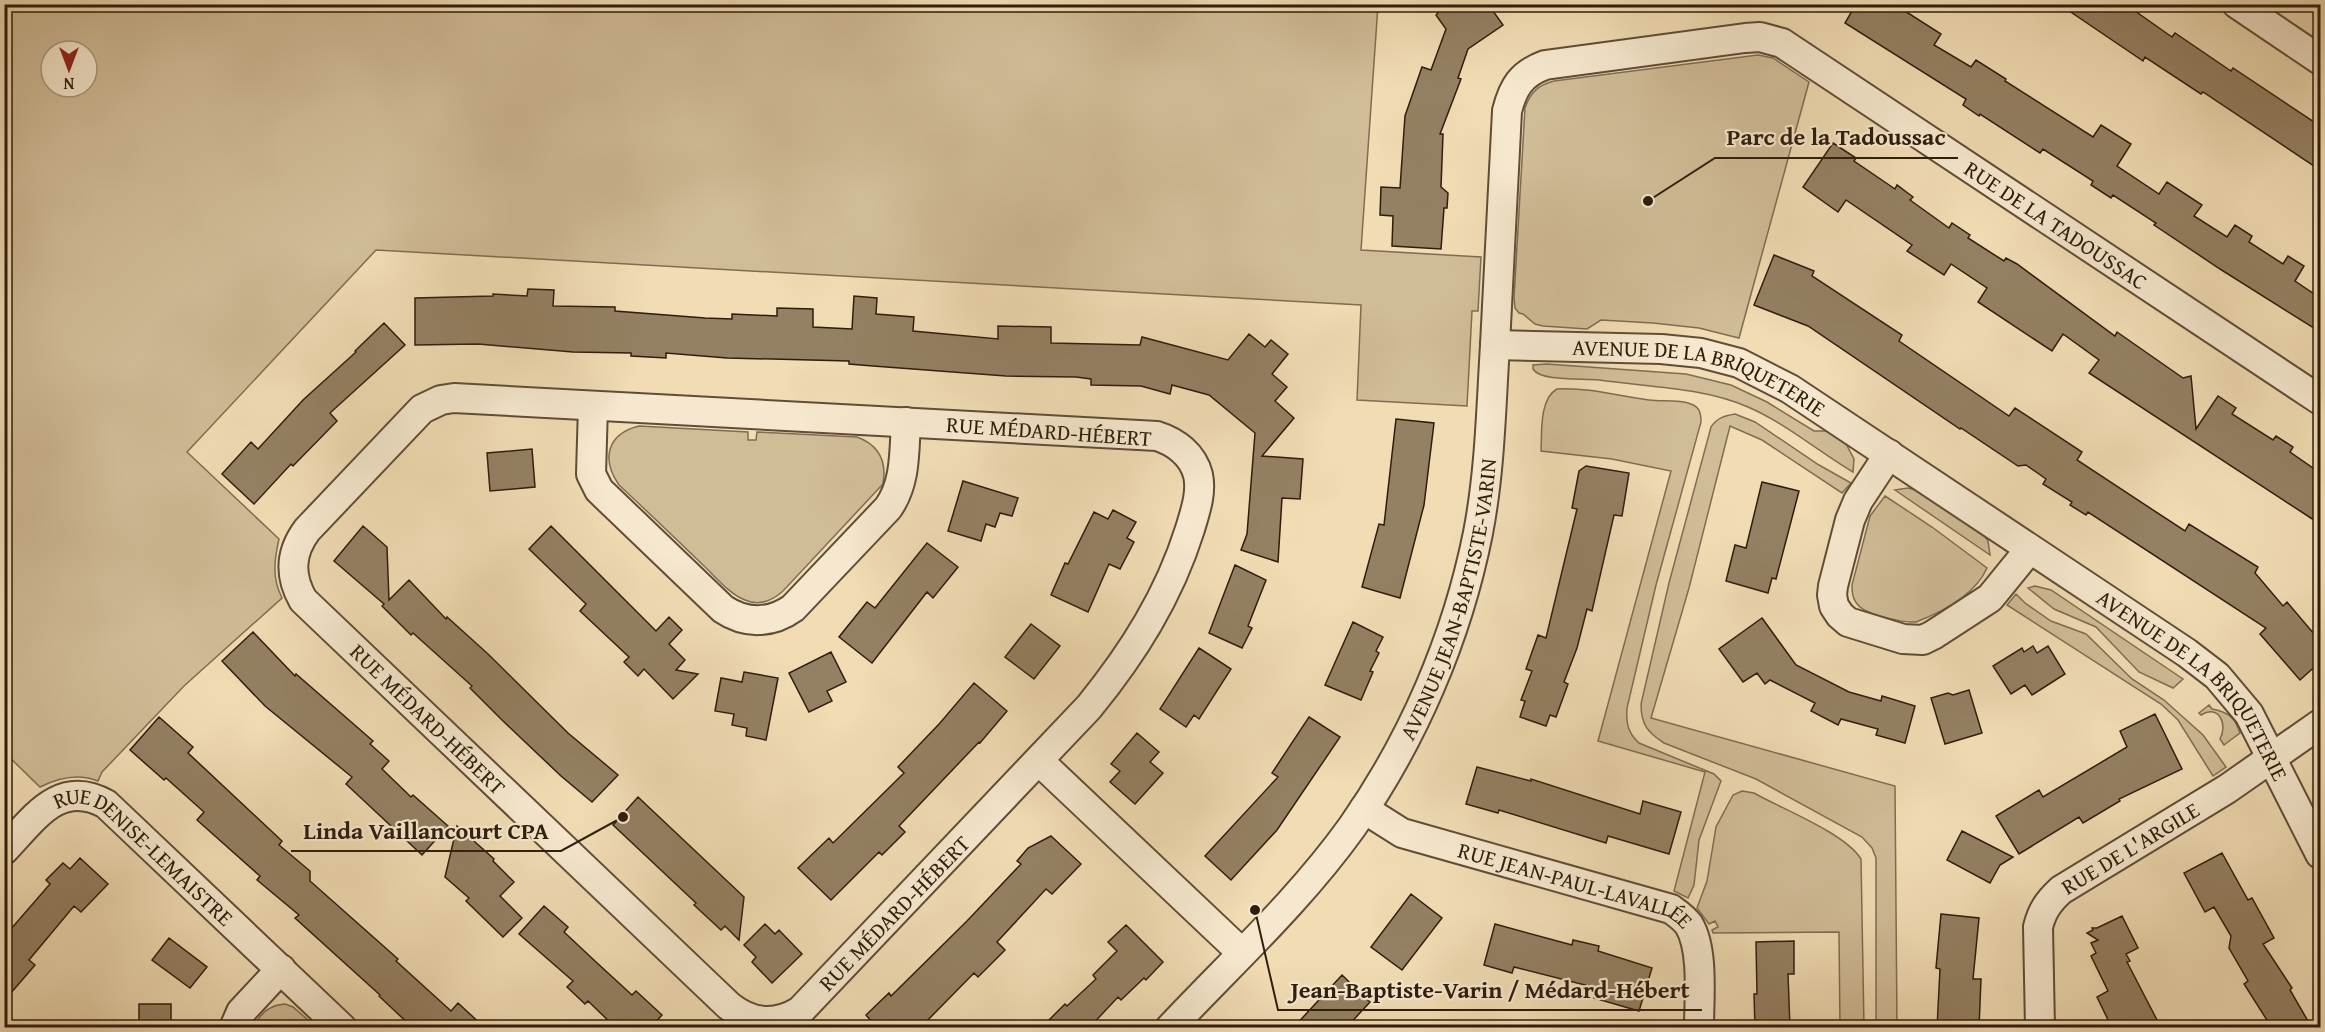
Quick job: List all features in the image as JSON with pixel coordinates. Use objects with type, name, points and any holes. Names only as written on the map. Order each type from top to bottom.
[{"type":"street","points":[[2237,4],[2320,60]]},
{"type":"street","name":"RUE DE LA TADOUSSAC","points":[[1516,85],[1524,75],[1545,65],[1745,38],[1760,37],[1782,43],[2320,400]]},
{"type":"street","name":"AVENUE JEAN-BAPTISTE-VARIN","points":[[1170,1028],[1305,886],[1364,809],[1392,762],[1426,695],[1445,648],[1478,534],[1489,460],[1507,111],[1516,85]]},
{"type":"street","name":"AVENUE DE LA BRIQUETERIE","points":[[1495,345],[1680,350],[1719,357],[1754,370],[1790,389],[2187,653],[2217,676],[2249,714],[2320,854]]},
{"type":"street","name":"RUE MÉDARD-HÉBERT","points":[[454,398],[906,422],[1157,436],[1179,446],[1194,464],[1199,486],[1195,514],[1182,552],[1160,603],[1111,680],[1039,761],[800,1011],[778,1021],[751,1020],[734,1011],[303,600],[293,576],[292,564],[299,540],[416,415],[431,403],[454,398]]},
{"type":"street","points":[[593,405],[591,474],[599,490],[723,609],[742,619],[752,620],[774,619],[793,608],[888,508],[901,483],[906,422]]},
{"type":"street","points":[[1888,454],[1858,501],[1850,520],[1833,586],[1834,606],[1848,622],[1903,639],[1923,640],[1990,598],[2029,550]]},
{"type":"street","name":"RUE DE L'ARGILE","points":[[2040,1028],[2038,927],[2042,912],[2050,901],[2061,891],[2227,789],[2320,724]]},
{"type":"street","points":[[1039,761],[1242,953]]},
{"type":"street","name":"RUE DENISE-LEMAISTRE","points":[[4,850],[51,803],[71,795],[93,797],[106,804],[342,1028]]},
{"type":"street","name":"RUE JEAN-PAUL-LAVALLÉE","points":[[1364,809],[1402,832],[1671,909],[1689,925],[1697,951],[1699,1028]]},
{"type":"street","points":[[234,1028],[236,1020],[246,1006],[281,969]]},
{"type":"shaded area","points":[[4,5],[1378,5],[1361,250],[1481,257],[1478,311],[1472,311],[1467,406],[1357,400],[1361,305],[376,250],[187,452],[279,539],[275,569],[282,598],[184,686],[102,772],[98,781],[76,777],[54,781],[40,787],[4,752]]},
{"type":"shaded area","points":[[1758,55],[1773,58],[1809,82],[1739,338],[1699,328],[1653,323],[1601,320],[1587,329],[1543,326],[1535,324],[1519,313],[1515,308],[1514,298],[1525,108],[1535,90],[1554,81]]},
{"type":"shaded area","points":[[1547,364],[1686,374],[1731,385],[1767,402],[1814,431],[1830,431],[1845,442],[1854,459],[1853,472],[1775,421],[1730,400],[1674,389],[1599,380],[1553,378],[1537,373],[1533,369],[1533,365]]},
{"type":"shaded area","points":[[1557,389],[1580,389],[1649,400],[1686,402],[1694,405],[1700,414],[1701,422],[1656,585],[1627,708],[1627,723],[1630,732],[1639,743],[1714,774],[1721,781],[1699,840],[1694,885],[1688,898],[1674,891],[1705,772],[1598,741],[1671,471],[1612,459],[1541,451],[1544,408],[1551,394]]},
{"type":"shaded area","points":[[1735,414],[1755,422],[1819,465],[1851,483],[1842,493],[1762,440],[1730,426],[1689,588],[1651,718],[1895,786],[1897,1027],[1876,1027],[1876,858],[1872,848],[1862,837],[1756,779],[1664,743],[1649,731],[1642,717],[1641,704],[1669,583],[1711,427],[1721,418]]},
{"type":"shaded area","points":[[639,426],[748,432],[748,440],[756,440],[757,432],[857,437],[871,444],[880,455],[884,468],[883,484],[783,591],[765,602],[750,602],[728,589],[619,485],[610,466],[610,449],[620,435]]},
{"type":"shaded area","points":[[1908,488],[1916,490],[1983,533],[1988,541],[1990,555],[1895,490]]},
{"type":"shaded area","points":[[1885,496],[1987,568],[1982,578],[1957,601],[1916,622],[1879,616],[1864,610],[1854,600],[1852,585],[1870,516]]},
{"type":"shaded area","points":[[2035,586],[2051,590],[2183,679],[2173,688],[2139,672],[2096,627],[2054,609],[2028,588]]},
{"type":"shaded area","points":[[2016,594],[2051,621],[2086,634],[2132,679],[2164,700],[2203,735],[2226,767],[2213,776],[2178,720],[2161,704],[2007,605]]},
{"type":"shaded area","points":[[2209,705],[2212,709],[2230,716],[2238,727],[2240,733],[2224,745],[2220,739],[2223,727],[2220,717],[2213,712],[2201,715],[2199,713]]},
{"type":"shaded area","points":[[1742,791],[1754,793],[1812,822],[1853,849],[1861,859],[1864,1027],[1840,1027],[1839,932],[1713,933],[1712,930],[1718,927],[1715,921],[1709,924],[1697,908],[1707,881],[1716,827],[1733,795]]},
{"type":"shaded area","points":[[285,1004],[293,1007],[308,1020],[302,1027],[254,1027],[266,1011]]},
{"type":"building","points":[[1432,4],[1488,4],[1503,25],[1468,49],[1458,78],[1461,79],[1440,134],[1443,134],[1441,187],[1448,193],[1447,208],[1444,208],[1441,249],[1392,246],[1393,216],[1380,215],[1381,187],[1400,188],[1405,116],[1422,67],[1431,70],[1446,29],[1436,15],[1438,13]]},
{"type":"building","points":[[1856,4],[1894,4],[1941,34],[1934,45],[1971,67],[1976,60],[2093,137],[2101,125],[2131,144],[2117,166],[2159,194],[2167,182],[2202,205],[2194,216],[2227,237],[2235,225],[2252,236],[2249,242],[2283,264],[2288,256],[2304,266],[2295,281],[2320,298],[2320,332],[2220,269],[2113,195],[2111,198],[2091,185],[2093,181],[2043,149],[2040,153],[1980,114],[1979,116],[1963,105],[1966,99],[1845,23]]},
{"type":"building","points":[[2059,4],[2125,4],[2172,37],[2175,33],[2231,71],[2233,68],[2320,126],[2320,170],[2203,92],[2201,94],[2145,57],[2143,61]]},
{"type":"building","points":[[1833,143],[1856,158],[1854,161],[1895,189],[1897,185],[1913,197],[1910,200],[1949,228],[1952,223],[1970,235],[1968,238],[2004,261],[2006,258],[2017,264],[2115,336],[2117,332],[2183,378],[2191,376],[2196,429],[2218,396],[2236,408],[2232,414],[2273,440],[2276,436],[2293,447],[2290,452],[2320,473],[2320,524],[2089,373],[2099,360],[2063,334],[2052,351],[1978,302],[1987,288],[1951,264],[1944,275],[1907,251],[1912,245],[1846,200],[1838,212],[1803,187]]},
{"type":"building","points":[[1774,255],[1814,271],[1812,276],[1902,335],[1899,341],[2009,416],[2015,408],[2082,452],[2077,460],[2185,531],[2189,524],[2258,567],[2255,573],[2283,606],[2287,602],[2320,641],[2320,662],[2300,680],[2260,634],[2266,628],[2088,512],[2086,515],[2070,505],[2072,502],[2043,484],[2046,479],[2026,465],[2018,466],[1808,326],[1754,305]]},
{"type":"building","points":[[528,289],[554,290],[553,306],[615,307],[615,311],[705,318],[732,319],[732,314],[777,316],[777,308],[813,309],[813,327],[852,329],[854,296],[877,298],[876,314],[914,317],[913,331],[998,339],[998,326],[1051,327],[1051,343],[1140,345],[1142,337],[1228,360],[1249,334],[1265,347],[1271,340],[1288,354],[1272,374],[1287,387],[1275,401],[1294,418],[1262,456],[1303,459],[1300,499],[1282,498],[1278,562],[1241,550],[1247,534],[1255,433],[1209,395],[1172,385],[1170,394],[1141,386],[1091,385],[1091,379],[1076,377],[1006,376],[849,364],[849,361],[727,358],[666,353],[666,358],[631,356],[631,353],[573,352],[478,344],[415,345],[415,298],[493,296],[493,294],[527,296]]},
{"type":"building","points":[[384,323],[405,345],[330,413],[337,421],[293,466],[291,464],[254,504],[222,474],[251,442],[258,449],[303,400]]},
{"type":"building","points":[[1396,419],[1434,423],[1424,505],[1400,598],[1362,587],[1379,524],[1384,525]]},
{"type":"building","points":[[532,449],[535,487],[490,491],[487,453]]},
{"type":"building","points":[[1586,466],[1629,473],[1622,516],[1614,515],[1592,611],[1587,609],[1577,648],[1564,682],[1568,684],[1556,717],[1550,715],[1546,726],[1520,717],[1525,701],[1521,700],[1532,671],[1526,669],[1538,635],[1546,638],[1577,509],[1572,508],[1579,471]]},
{"type":"building","points":[[963,481],[1018,498],[1012,516],[1000,513],[995,527],[986,524],[981,541],[948,531]]},
{"type":"building","points":[[1762,482],[1799,491],[1776,579],[1772,578],[1768,593],[1726,581],[1735,545],[1746,548]]},
{"type":"building","points":[[1113,510],[1136,522],[1127,538],[1134,542],[1120,569],[1109,564],[1088,612],[1051,595],[1065,563],[1068,564],[1094,512],[1108,519]]},
{"type":"building","points":[[363,526],[387,547],[389,600],[409,580],[446,619],[447,617],[488,654],[568,733],[618,775],[592,802],[502,720],[470,688],[472,686],[413,633],[411,635],[382,606],[384,604],[334,561]]},
{"type":"building","points":[[551,526],[656,631],[669,617],[682,630],[669,644],[685,660],[676,670],[698,674],[673,699],[644,669],[638,676],[624,662],[629,657],[580,611],[586,604],[529,549]]},
{"type":"building","points":[[927,543],[958,567],[933,598],[927,592],[872,663],[839,637],[867,602],[875,608]]},
{"type":"building","points":[[1235,565],[1266,580],[1248,626],[1252,628],[1242,648],[1209,633]]},
{"type":"building","points":[[1762,618],[1796,665],[1849,692],[1881,701],[1882,696],[1915,706],[1905,743],[1876,735],[1878,729],[1841,719],[1838,725],[1811,711],[1815,703],[1770,680],[1765,684],[1757,673],[1743,682],[1719,649]]},
{"type":"building","points":[[1353,622],[1383,637],[1376,651],[1379,653],[1370,671],[1373,672],[1361,700],[1325,685]]},
{"type":"building","points":[[1031,624],[1060,646],[1034,679],[1005,657]]},
{"type":"building","points":[[253,632],[295,676],[296,674],[373,741],[370,744],[389,761],[382,769],[411,797],[413,795],[448,826],[422,855],[346,784],[352,777],[265,706],[222,661]]},
{"type":"building","points":[[2033,646],[2037,653],[2048,646],[2065,674],[2032,695],[2025,685],[2011,694],[1993,666],[2022,648],[2024,652]]},
{"type":"building","points":[[1199,648],[1231,669],[1199,719],[1194,715],[1186,727],[1160,709]]},
{"type":"building","points":[[831,652],[846,682],[827,691],[832,701],[809,712],[789,673]]},
{"type":"building","points":[[744,672],[778,678],[766,740],[746,736],[747,728],[732,725],[734,714],[715,711],[721,678],[742,682]]},
{"type":"building","points":[[974,683],[1007,711],[980,743],[899,826],[905,832],[882,855],[879,852],[831,900],[798,868],[829,838],[833,843],[904,773],[898,767]]},
{"type":"building","points":[[1969,690],[1982,733],[1945,744],[1931,698]]},
{"type":"building","points":[[2155,714],[2182,769],[2119,799],[2120,801],[2083,823],[2079,817],[2019,854],[1996,816],[2039,790],[2043,797],[2127,747],[2120,731]]},
{"type":"building","points":[[159,717],[193,747],[188,753],[282,841],[279,845],[310,871],[310,881],[398,959],[396,961],[451,1011],[458,1003],[485,1028],[413,1028],[295,918],[299,915],[257,880],[260,876],[197,820],[204,812],[130,750]]},
{"type":"building","points":[[1309,717],[1340,737],[1277,830],[1231,880],[1205,856],[1278,777],[1272,773]]},
{"type":"building","points":[[1137,733],[1159,752],[1150,762],[1163,773],[1135,804],[1110,782],[1120,771],[1111,764]]},
{"type":"building","points":[[1477,767],[1531,781],[1531,779],[1640,814],[1643,801],[1681,812],[1669,854],[1608,836],[1606,843],[1499,810],[1498,813],[1466,804]]},
{"type":"building","points":[[638,797],[744,897],[739,940],[725,926],[721,930],[694,905],[696,903],[613,825]]},
{"type":"building","points":[[457,826],[494,859],[493,861],[514,882],[500,896],[522,918],[503,937],[466,901],[469,898],[445,877]]},
{"type":"building","points":[[1962,831],[2013,857],[2000,865],[1990,883],[1947,860]]},
{"type":"building","points":[[1051,836],[1081,864],[1052,894],[1046,889],[997,942],[1005,950],[978,977],[974,973],[920,1028],[877,1028],[866,1015],[889,993],[891,996],[967,921],[1021,864],[1017,861],[1028,848]]},
{"type":"building","points":[[2222,853],[2248,900],[2252,898],[2274,938],[2263,944],[2292,988],[2290,990],[2312,1028],[2272,1028],[2244,984],[2248,981],[2229,948],[2231,936],[2214,907],[2205,912],[2184,873]]},
{"type":"building","points":[[80,858],[108,884],[81,912],[74,906],[29,960],[35,965],[4,1001],[4,937],[50,884],[46,880],[63,863],[70,869]]},
{"type":"building","points":[[1411,894],[1442,918],[1402,970],[1371,947]]},
{"type":"building","points":[[544,906],[568,927],[564,932],[596,962],[632,995],[636,991],[662,1015],[650,1028],[616,1028],[588,1001],[585,1004],[567,987],[573,981],[519,934]]},
{"type":"building","points":[[1941,914],[1979,918],[1973,979],[1981,979],[1979,1028],[1937,1028],[1940,969],[1936,968]]},
{"type":"building","points":[[2122,916],[2138,948],[2126,954],[2130,961],[2127,962],[2157,1020],[2141,1028],[2112,1028],[2097,997],[2108,991],[2091,956],[2096,953],[2091,943],[2098,940],[2087,933],[2093,930],[2092,928],[2097,928]]},
{"type":"building","points":[[765,924],[775,934],[779,930],[802,954],[772,983],[752,962],[756,957],[744,945]]},
{"type":"building","points":[[1495,924],[1572,945],[1573,940],[1599,946],[1598,951],[1652,968],[1639,1011],[1594,998],[1597,988],[1514,967],[1512,973],[1484,965]]},
{"type":"building","points":[[1126,925],[1163,962],[1146,980],[1144,978],[1121,1000],[1118,997],[1089,1028],[1041,1028],[1065,1004],[1067,1006],[1096,979],[1093,975],[1117,951],[1108,942]]},
{"type":"building","points":[[169,938],[207,967],[190,988],[152,960]]},
{"type":"building","points":[[1794,941],[1794,974],[1788,974],[1790,1028],[1755,1028],[1756,942]]},
{"type":"building","points":[[1342,975],[1370,1002],[1346,1028],[1293,1028]]},
{"type":"building","points":[[139,1004],[171,1004],[171,1028],[139,1028]]},
{"type":"place","name":"Parc de la Tadoussac","points":[[1648,201]]},
{"type":"place","name":"Linda Vaillancourt CPA","points":[[623,817]]},
{"type":"place","name":"Jean-Baptiste-Varin / Médard-Hébert","points":[[1255,910]]}]
